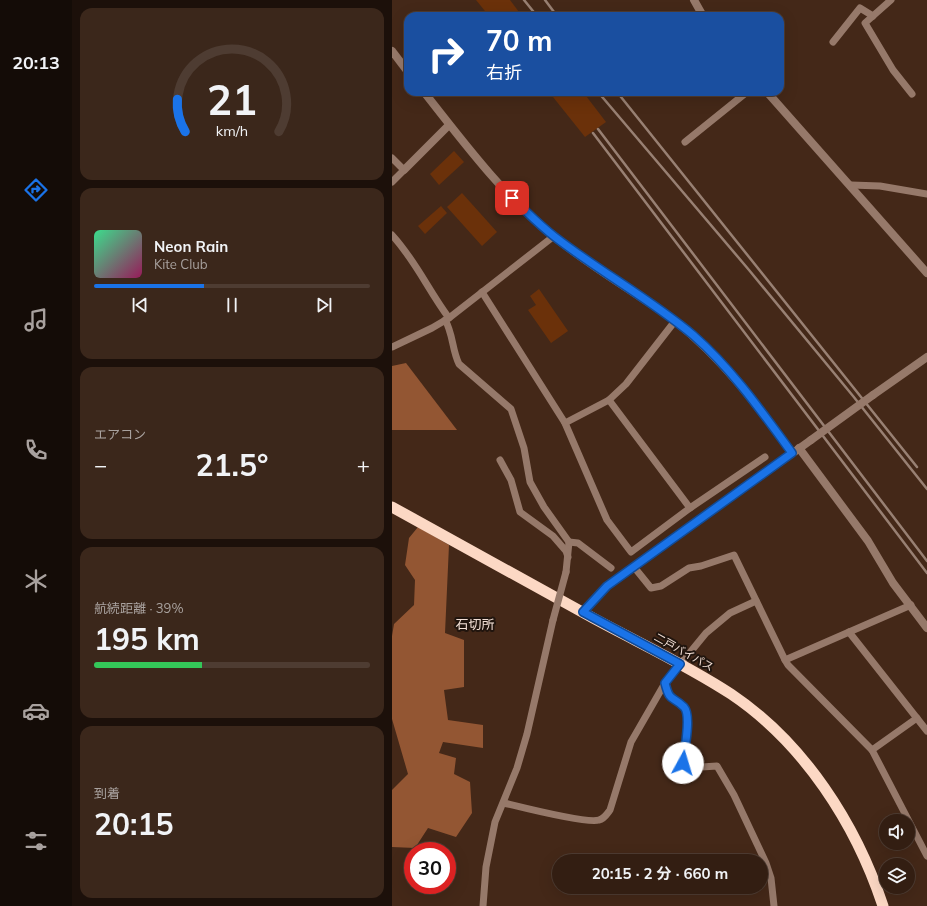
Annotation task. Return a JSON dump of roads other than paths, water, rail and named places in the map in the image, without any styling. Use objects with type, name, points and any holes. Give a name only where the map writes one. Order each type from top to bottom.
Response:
[{"type":"highway","name":"二戸バイパス","points":[[392,507],[680,664],[732,695],[752,710],[799,756],[840,812],[867,864],[883,906]]},
{"type":"street","points":[[694,0],[700,12]]},
{"type":"street","points":[[891,0],[865,23],[893,70],[912,94]]},
{"type":"street","points":[[833,42],[860,8],[873,16]]},
{"type":"street","points":[[392,51],[404,67]]},
{"type":"street","points":[[427,96],[502,189],[554,236],[675,321],[722,364],[796,451],[868,541],[893,583],[927,628]]},
{"type":"street","points":[[685,142],[741,96]]},
{"type":"street","points":[[771,96],[851,185],[927,273]]},
{"type":"street","points":[[392,182],[449,125]]},
{"type":"street","points":[[392,158],[404,170]]},
{"type":"street","points":[[851,185],[880,186],[927,194]]},
{"type":"street","points":[[392,235],[404,248],[421,272],[447,319],[459,364],[511,409],[524,448],[530,482],[544,507],[569,542],[566,572],[553,620],[527,734],[504,803],[495,822],[491,838],[482,906]]},
{"type":"street","points":[[392,347],[447,319],[554,236]]},
{"type":"street","points":[[482,292],[565,423],[607,520],[631,552],[690,508],[765,457]]},
{"type":"street","points":[[565,423],[609,400],[626,384],[675,321]]},
{"type":"street","points":[[583,612],[607,586],[927,357]]},
{"type":"street","points":[[609,400],[690,508]]},
{"type":"street","points":[[500,460],[510,480],[520,512],[554,536],[566,550],[568,557]]},
{"type":"street","points":[[569,542],[578,543],[611,568]]},
{"type":"street","points":[[634,567],[651,588],[661,586],[689,568],[734,556],[788,665],[872,750],[927,856]]},
{"type":"street","points":[[504,803],[582,820],[598,821],[605,817],[610,810],[630,742],[665,683],[706,632],[730,614],[756,601]]},
{"type":"street","points":[[785,660],[911,605]]},
{"type":"street","points":[[849,632],[927,731]]},
{"type":"street","points":[[665,683],[668,696],[684,708],[688,715],[683,763],[686,768],[717,766],[734,795],[766,863],[771,878],[774,906]]},
{"type":"street","points":[[872,750],[917,718]]},
{"type":"railway","points":[[524,0],[534,12]]},
{"type":"railway","points":[[545,0],[554,12]]},
{"type":"railway","points":[[601,96],[749,270],[853,396],[927,489]]},
{"type":"railway","points":[[620,96],[917,467]]},
{"type":"railway","points":[[598,129],[927,561]]},
{"type":"railway","points":[[593,133],[927,573]]},
{"type":"district","name":"石切所","points":[[475,624]]}]
